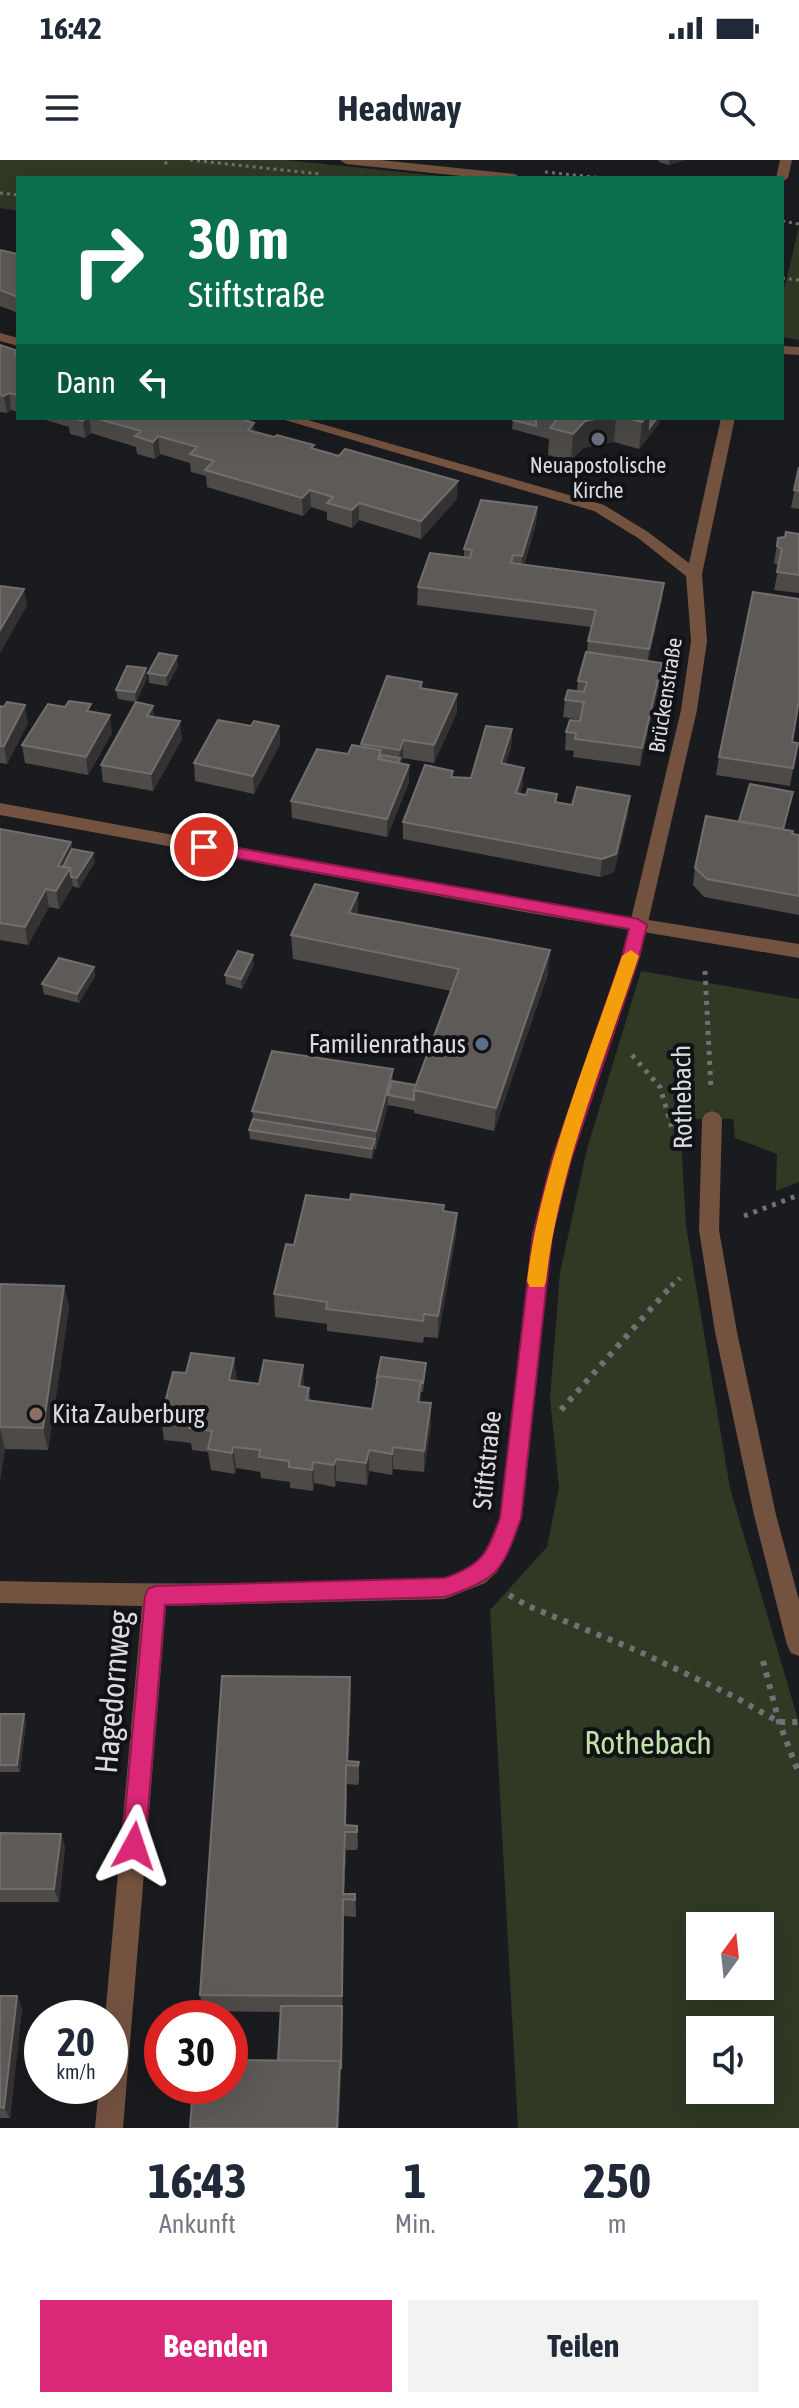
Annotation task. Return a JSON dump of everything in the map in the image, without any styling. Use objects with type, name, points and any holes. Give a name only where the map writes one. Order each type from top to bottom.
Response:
[{"type":"street","points":[[346,160],[496,176]]},
{"type":"street","points":[[292,420],[599,508],[643,535],[694,574]]},
{"type":"street","name":"Brückenstraße","points":[[638,925],[689,710],[699,641],[694,574],[728,420]]},
{"type":"street","points":[[0,809],[638,925],[799,951]]},
{"type":"street","name":"Stiftstraße","points":[[477,1576],[489,1565],[502,1543],[511,1518],[542,1235],[562,1159],[638,925]]},
{"type":"street","name":"Rothebach","points":[[712,1119],[709,1230],[765,1515],[799,1645]]},
{"type":"street","points":[[0,1592],[155,1596],[397,1591],[445,1588],[477,1576]]},
{"type":"street","name":"Hagedornweg","points":[[109,2128],[155,1596]]},
{"type":"path","points":[[190,160],[330,175]]},
{"type":"path","name":"Rothebach","points":[[705,971],[712,1119]]},
{"type":"path","points":[[602,1042],[633,1055],[652,1072],[671,1114],[672,1130]]},
{"type":"path","points":[[519,1430],[548,1425],[654,1303],[688,1270]]},
{"type":"path","points":[[477,1576],[528,1606],[638,1651],[735,1697],[779,1722],[799,1722]]},
{"type":"green space","points":[[0,160],[285,160],[441,176],[16,176],[16,211],[0,208]]},
{"type":"green space","points":[[799,227],[799,340],[784,337],[784,289]]},
{"type":"green space","name":"Rothebach","points":[[641,971],[799,999],[799,1182],[776,1191],[777,1154],[735,1138],[733,1119],[680,1119],[686,1226],[730,1488],[799,1723],[799,2128],[518,2128],[490,1610],[547,1547],[559,1487],[550,1398],[560,1273],[587,1149]]},
{"type":"building","points":[[0,250],[16,254],[16,296],[0,290]]},
{"type":"building","points":[[0,345],[16,350],[16,395],[0,395]]},
{"type":"building","points":[[102,420],[245,420],[254,423],[248,430],[314,445],[311,448],[339,456],[345,449],[458,481],[421,521],[359,503],[352,510],[327,503],[333,497],[310,490],[302,498],[205,470],[214,461],[190,454],[197,447],[158,436],[153,442],[135,436],[141,431]]},
{"type":"building","points":[[513,420],[536,420],[536,426]]},
{"type":"building","points":[[556,420],[590,420],[585,421],[573,434],[550,428]]},
{"type":"building","points":[[799,467],[799,491],[794,490]]},
{"type":"building","points":[[481,500],[537,507],[522,556],[513,555],[511,563],[664,583],[649,649],[588,641],[596,610],[418,587],[430,553],[470,558],[472,550],[464,549]]},
{"type":"building","points":[[786,532],[799,534],[799,575],[777,572],[782,549],[777,546],[778,538],[785,537]]},
{"type":"building","points":[[0,586],[24,589],[0,630]]},
{"type":"building","points":[[753,592],[799,599],[799,700],[792,742],[798,743],[793,768],[719,757]]},
{"type":"building","points":[[586,652],[662,663],[642,748],[575,739],[576,733],[566,732],[570,720],[580,721],[584,702],[565,700],[568,690],[584,692],[587,682],[578,681]]},
{"type":"building","points":[[159,653],[177,656],[166,676],[148,673]]},
{"type":"building","points":[[127,666],[146,668],[135,692],[116,690]]},
{"type":"building","points":[[387,676],[422,682],[420,688],[457,694],[434,745],[403,740],[400,750],[361,744]]},
{"type":"building","points":[[69,701],[91,704],[87,711],[110,715],[86,757],[22,745],[48,704],[65,707]]},
{"type":"building","points":[[7,702],[25,705],[4,746],[0,746],[0,706],[4,707]]},
{"type":"building","points":[[136,702],[153,706],[147,716],[180,721],[151,774],[101,765]]},
{"type":"building","points":[[218,720],[251,726],[254,721],[279,726],[253,776],[194,763]]},
{"type":"building","points":[[486,726],[512,729],[501,763],[524,768],[516,793],[526,795],[528,789],[557,794],[555,802],[572,805],[577,787],[630,796],[616,854],[602,859],[403,822],[425,765],[453,771],[451,777],[471,778]]},
{"type":"building","points":[[352,745],[381,750],[378,759],[409,765],[387,819],[291,801],[317,749],[348,754]]},
{"type":"building","points":[[381,755],[400,758],[398,763],[380,759]]},
{"type":"building","points":[[750,784],[793,792],[783,829],[739,821]]},
{"type":"building","points":[[706,816],[793,831],[792,834],[799,835],[799,896],[707,879],[695,868]]},
{"type":"building","points":[[0,829],[71,842],[58,866],[70,868],[56,891],[46,889],[25,927],[0,923]]},
{"type":"building","points":[[72,849],[93,853],[77,878],[71,877],[70,868],[63,867]]},
{"type":"building","name":"Familienrathaus","points":[[315,884],[358,893],[349,913],[550,950],[496,1108],[414,1090],[459,969],[291,935]]},
{"type":"building","points":[[238,951],[253,955],[241,979],[225,975]]},
{"type":"building","points":[[59,958],[94,967],[77,994],[42,984]]},
{"type":"building","points":[[272,1051],[393,1069],[376,1131],[252,1111]]},
{"type":"building","points":[[392,1081],[416,1085],[414,1100],[388,1095]]},
{"type":"building","points":[[253,1119],[375,1139],[372,1149],[249,1130]]},
{"type":"building","points":[[351,1194],[444,1205],[443,1211],[457,1213],[438,1316],[424,1314],[423,1321],[326,1309],[327,1302],[274,1294],[286,1244],[294,1245],[306,1195],[350,1200]]},
{"type":"building","points":[[0,1284],[64,1286],[43,1428],[0,1427]]},
{"type":"building","points":[[191,1353],[234,1358],[229,1380],[259,1384],[264,1360],[303,1365],[299,1386],[309,1388],[306,1400],[372,1409],[378,1376],[421,1381],[418,1402],[431,1403],[424,1451],[393,1447],[392,1454],[369,1450],[366,1463],[336,1459],[334,1465],[313,1462],[312,1470],[289,1467],[289,1461],[259,1457],[260,1450],[233,1447],[232,1453],[208,1449],[212,1431],[189,1428],[191,1422],[161,1418],[173,1372],[186,1373]]},
{"type":"building","points":[[381,1357],[426,1363],[423,1383],[377,1377]]},
{"type":"building","points":[[222,1676],[350,1677],[347,1761],[359,1762],[358,1766],[346,1765],[345,1825],[357,1826],[357,1832],[345,1832],[343,1894],[355,1894],[355,1900],[343,1899],[342,1996],[200,1995]]},
{"type":"building","points":[[0,1714],[24,1714],[17,1765],[0,1765]]},
{"type":"building","points":[[0,1833],[61,1834],[54,1889],[0,1889]]},
{"type":"building","points":[[0,1996],[17,1996],[4,2108],[0,2107]]},
{"type":"building","points":[[281,2006],[342,2006],[341,2069],[340,2061],[278,2060]]},
{"type":"building","points":[[248,2060],[340,2061],[337,2128],[190,2128],[192,2104],[248,2104]]},
{"type":"slow traffic","points":[[537,1281],[542,1235],[562,1159],[631,956]]},
{"type":"place","name":"Neuapostolische Kirche","points":[[598,439]]},
{"type":"place","name":"Familienrathaus","points":[[482,1044]]},
{"type":"place","name":"Kita Zauberburg","points":[[36,1414]]},
{"type":"route","points":[[134,1846],[155,1596],[445,1588],[477,1576],[489,1565],[502,1543],[511,1518],[542,1235],[562,1159],[631,957],[638,925],[204,847]]}]
